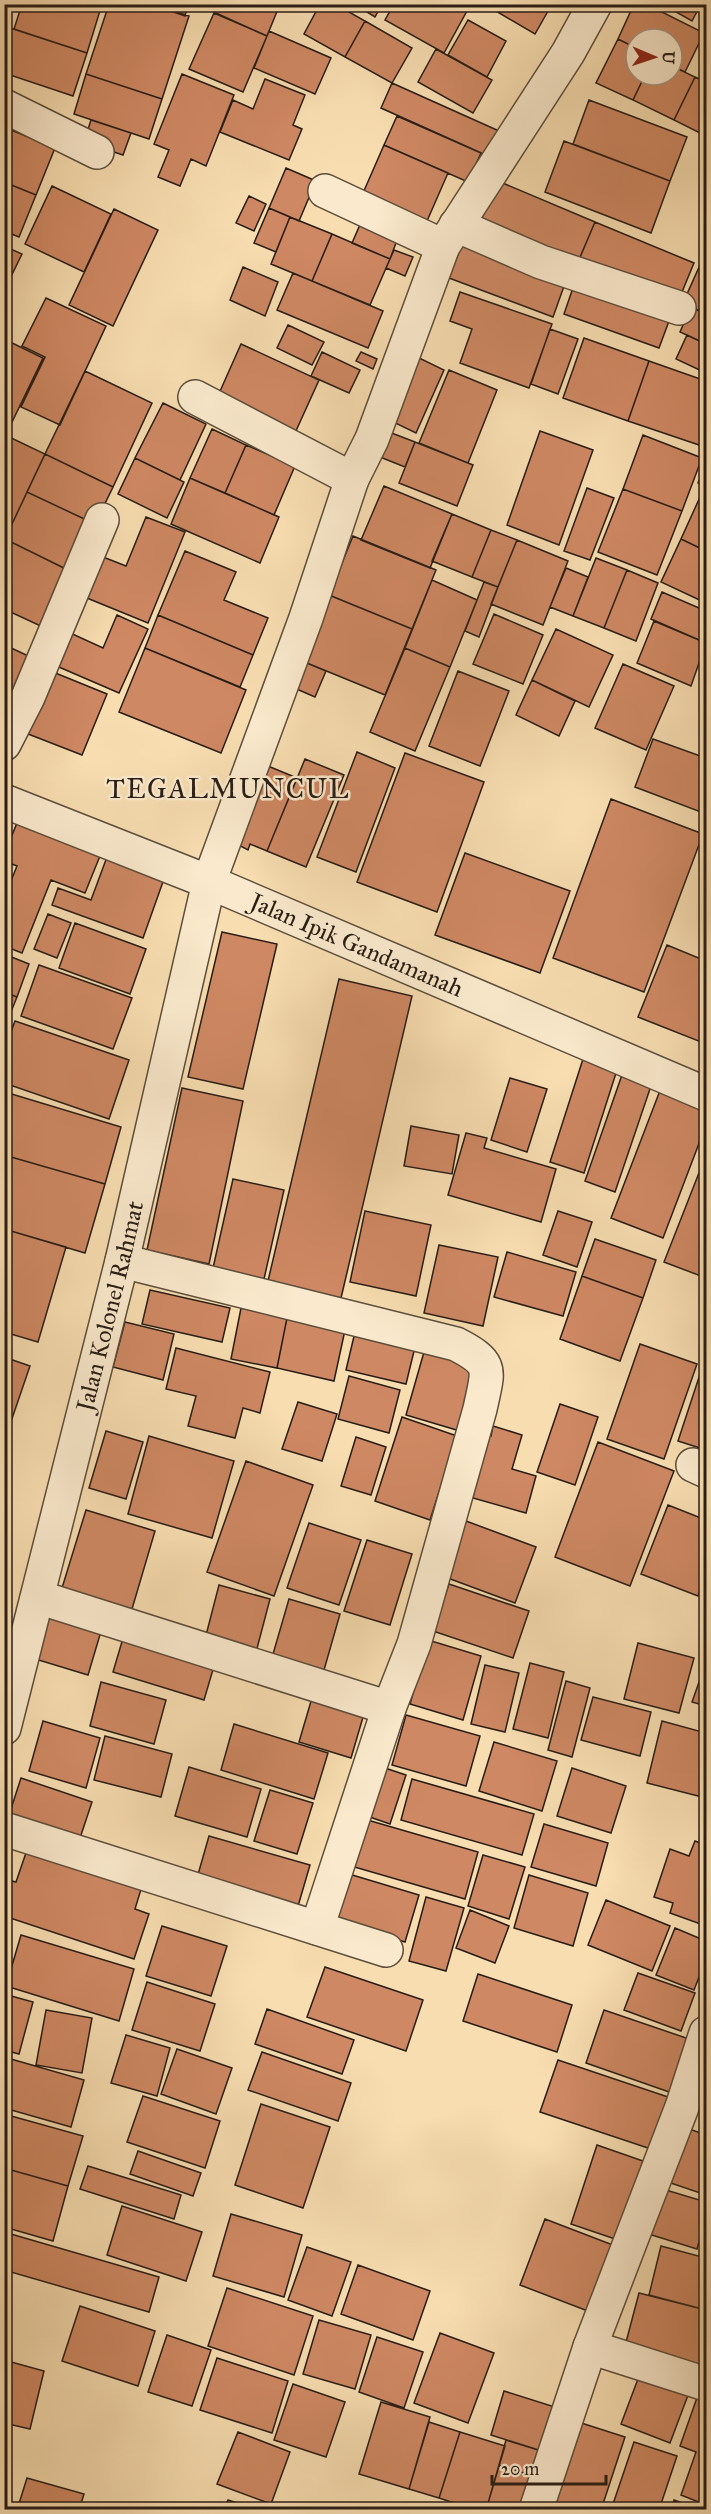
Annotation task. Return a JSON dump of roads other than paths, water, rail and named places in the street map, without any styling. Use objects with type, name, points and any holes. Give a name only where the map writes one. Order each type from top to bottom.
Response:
[{"type":"street","name":"Jalan Kolonel Rahmat","points":[[4,1728],[122,1261],[209,882],[314,597],[352,479],[372,439],[450,236],[568,53],[595,4]]},
{"type":"street","points":[[4,106],[97,152]]},
{"type":"street","points":[[325,191],[450,236],[541,262],[679,308]]},
{"type":"street","points":[[195,397],[352,479]]},
{"type":"street","points":[[4,744],[28,697],[102,520]]},
{"type":"street","name":"Jalan Ipik Gandamanah","points":[[4,801],[209,882],[706,1094]]},
{"type":"street","points":[[122,1261],[456,1344],[478,1355],[487,1371],[480,1409],[414,1644],[389,1707],[317,1928]]},
{"type":"street","points":[[38,1597],[389,1707]]},
{"type":"street","points":[[4,1829],[387,1950]]},
{"type":"street","points":[[536,2510],[590,2347],[682,2107],[706,2033]]},
{"type":"street","points":[[590,2347],[706,2384]]},
{"type":"district","name":"TEGALMUNCUL","points":[[228,788]]}]
